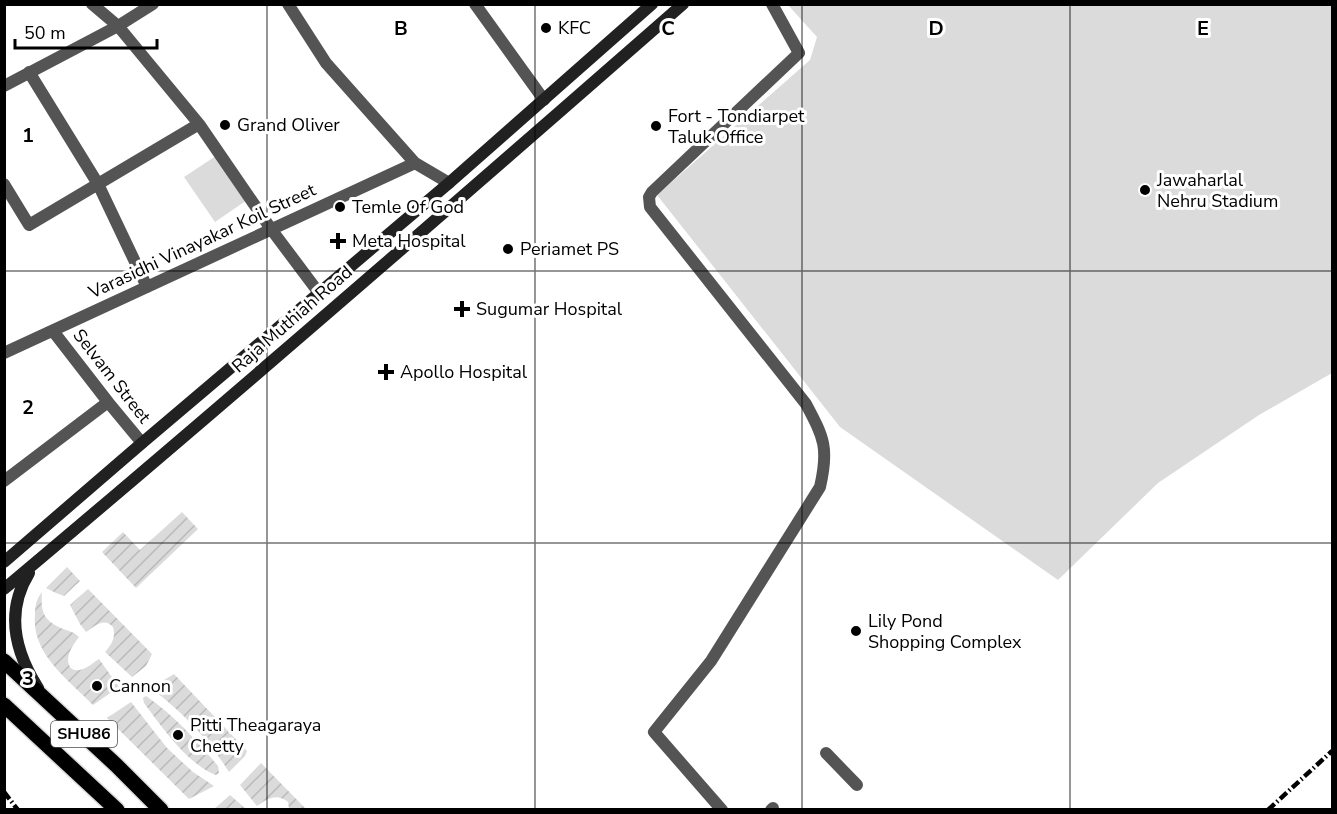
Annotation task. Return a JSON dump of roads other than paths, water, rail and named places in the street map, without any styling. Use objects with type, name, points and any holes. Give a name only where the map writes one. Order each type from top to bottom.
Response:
[{"type":"main road","name":"Raja Muthiah Road","points":[[4,562],[449,183],[652,4]]},
{"type":"main road","name":"Raja Muthiah Road","points":[[4,589],[522,146],[683,4]]},
{"type":"main road","points":[[41,558],[28,574],[18,595],[15,628],[24,662],[46,699]]},
{"type":"main road","name":"SHU86","points":[[4,661],[161,810]]},
{"type":"main road","name":"SHU86","points":[[4,705],[117,810]]},
{"type":"street","points":[[92,4],[118,26],[199,124],[271,229],[319,293]]},
{"type":"street","points":[[4,86],[118,26],[153,4]]},
{"type":"street","points":[[288,4],[326,63],[415,163],[449,183]]},
{"type":"street","points":[[475,4],[544,100]]},
{"type":"street","points":[[722,810],[654,732],[711,661],[820,487],[825,447],[806,404],[650,207],[649,197],[799,53],[772,4]]},
{"type":"street","points":[[29,72],[98,184],[147,287]]},
{"type":"street","points":[[4,183],[28,225],[199,124]]},
{"type":"street","name":"Varasidhi Vinayakar Koil Street","points":[[4,352],[415,163]]},
{"type":"street","name":"Selvam Street","points":[[53,330],[142,443]]},
{"type":"street","points":[[4,481],[108,402]]},
{"type":"street","points":[[826,753],[857,785]]},
{"type":"railway","points":[[1268,810],[1332,751]]},
{"type":"railway","points":[[4,792],[18,810]]},
{"type":"place","name":"KFC","points":[[546,28]]},
{"type":"place","name":"Grand Oliver","points":[[225,125]]},
{"type":"place","name":"Fort - Tondiarpet Taluk Office","points":[[656,126]]},
{"type":"place","name":"Jawaharlal Nehru Stadium","points":[[1145,190]]},
{"type":"place","name":"Temle Of God","points":[[340,207]]},
{"type":"place","name":"Meta Hospital","points":[[338,241]]},
{"type":"place","name":"Periamet PS","points":[[508,249]]},
{"type":"place","name":"Sugumar Hospital","points":[[462,309]]},
{"type":"place","name":"Apollo Hospital","points":[[386,372]]},
{"type":"place","name":"Lily Pond Shopping Complex","points":[[856,631]]},
{"type":"place","name":"Cannon","points":[[97,686]]},
{"type":"place","name":"Pitti Theagaraya Chetty","points":[[178,735]]}]
